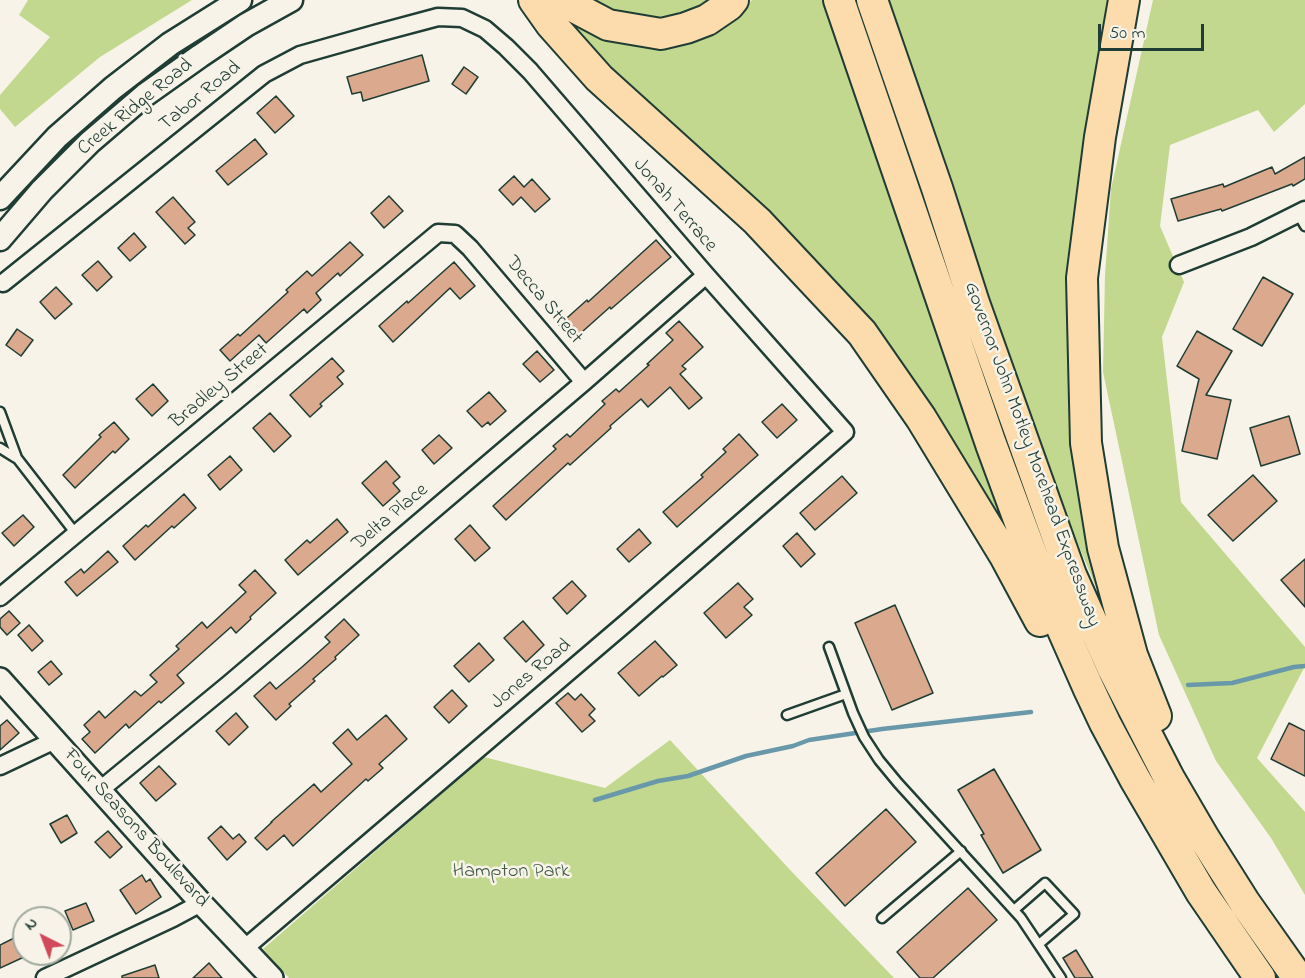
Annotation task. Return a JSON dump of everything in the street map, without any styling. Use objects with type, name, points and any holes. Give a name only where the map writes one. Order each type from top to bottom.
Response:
[{"type":"highway","points":[[534,0],[551,24],[599,78],[757,221],[862,333],[921,418],[1005,556],[1077,692],[1105,723]]},
{"type":"highway","points":[[566,0],[608,25],[661,34],[707,20],[733,0]]},
{"type":"highway","name":"Governor John Motley Morehead Expressway","points":[[839,0],[1021,528],[1043,585],[1105,723],[1135,780],[1189,873],[1260,978]]},
{"type":"highway","name":"Governor John Motley Morehead Expressway","points":[[872,0],[974,303],[1071,575],[1113,669],[1169,778],[1245,903],[1298,978]]},
{"type":"highway","points":[[1124,0],[1100,137],[1082,278],[1086,443],[1103,548],[1132,655],[1161,728],[1192,794],[1219,843],[1245,903]]},
{"type":"main road","name":"Creek Ridge Road","points":[[0,198],[57,137],[113,88],[170,44],[240,0]]},
{"type":"main road","name":"Creek Ridge Road","points":[[0,239],[50,182],[90,142],[146,95],[237,31],[291,0]]},
{"type":"street","name":"Tabor Road","points":[[3,283],[264,74],[300,56],[378,33],[438,17],[462,18]]},
{"type":"street","name":"Jonah Terrace","points":[[462,18],[484,29],[530,71],[845,432]]},
{"type":"street","points":[[1179,265],[1303,217]]},
{"type":"street","name":"Bradley Street","points":[[0,597],[438,233],[455,234],[470,248]]},
{"type":"street","name":"Decca Street","points":[[470,248],[584,382]]},
{"type":"street","name":"Delta Place","points":[[100,790],[229,684],[584,382],[706,275]]},
{"type":"street","name":"Jones Road","points":[[244,948],[627,622],[845,432]]},
{"type":"street","name":"Four Seasons Boulevard","points":[[0,680],[201,903],[272,978]]},
{"type":"street","points":[[0,766],[55,740]]},
{"type":"street","points":[[45,978],[201,903]]},
{"type":"lane","points":[[0,412],[17,458],[76,534]]},
{"type":"lane","points":[[0,448],[17,458]]},
{"type":"lane","points":[[829,647],[864,737],[879,760],[1021,918],[1061,978]]},
{"type":"lane","points":[[787,715],[846,694]]},
{"type":"lane","points":[[882,918],[961,851]]},
{"type":"lane","points":[[1014,910],[1045,883],[1074,914],[1039,944]]},
{"type":"green space","points":[[28,0],[192,0],[100,57],[15,127],[0,109],[0,95],[50,37],[19,15]]},
{"type":"green space","points":[[582,0],[723,0],[695,15],[638,22]]},
{"type":"green space","points":[[752,0],[824,0],[1001,511],[992,514],[955,451],[637,98],[560,17],[594,27],[737,14]]},
{"type":"green space","points":[[888,0],[1115,0],[1081,188],[1105,589],[1098,592],[1057,493]]},
{"type":"green space","points":[[1153,0],[1305,0],[1305,104],[1274,132],[1258,110],[1170,145],[1160,226],[1184,282],[1162,337],[1181,502],[1305,647],[1305,666],[1257,758],[1305,812],[1305,895],[1271,838],[1216,761],[1159,635],[1103,372],[1105,275],[1111,189]]},
{"type":"green space","name":"Hampton Park","points":[[670,740],[894,978],[289,978],[263,949],[484,757],[605,788]]},
{"type":"building","points":[[422,55],[429,81],[363,101],[361,92],[352,94],[347,77]]},
{"type":"building","points":[[464,67],[478,77],[466,94],[452,84]]},
{"type":"building","points":[[276,96],[294,116],[275,133],[257,113]]},
{"type":"building","points":[[255,139],[267,154],[228,185],[216,171]]},
{"type":"building","points":[[1305,157],[1305,179],[1293,186],[1292,184],[1222,211],[1221,209],[1178,221],[1171,199],[1223,184],[1224,187],[1272,167],[1275,174]]},
{"type":"building","points":[[514,176],[524,187],[532,179],[550,199],[535,212],[521,197],[513,205],[499,190]]},
{"type":"building","points":[[389,196],[403,211],[384,228],[371,213]]},
{"type":"building","points":[[173,197],[195,222],[188,228],[195,235],[185,244],[156,212]]},
{"type":"building","points":[[134,233],[146,247],[130,261],[118,248]]},
{"type":"building","points":[[656,240],[671,257],[573,340],[559,325],[587,300],[588,302]]},
{"type":"building","points":[[350,242],[363,255],[340,276],[338,273],[316,293],[321,300],[307,313],[304,309],[266,343],[259,335],[230,361],[220,350],[238,334],[240,336],[288,292],[286,290],[307,271],[312,276]]},
{"type":"building","points":[[98,261],[112,277],[97,291],[82,275]]},
{"type":"building","points":[[454,262],[475,286],[460,299],[450,288],[393,342],[379,326]]},
{"type":"building","points":[[1263,277],[1293,294],[1262,346],[1233,329]]},
{"type":"building","points":[[56,287],[72,304],[55,319],[40,302]]},
{"type":"building","points":[[679,321],[703,347],[682,366],[686,369],[680,374],[702,398],[689,409],[670,387],[648,407],[641,399],[506,520],[493,506],[556,449],[553,446],[567,434],[570,437],[605,404],[602,401],[616,389],[619,392],[649,365],[647,364],[673,340],[666,333]]},
{"type":"building","points":[[17,329],[33,340],[21,356],[6,345]]},
{"type":"building","points":[[1197,331],[1232,351],[1206,395],[1231,400],[1217,459],[1182,451],[1199,379],[1177,366]]},
{"type":"building","points":[[537,351],[554,370],[540,382],[523,364]]},
{"type":"building","points":[[332,358],[344,371],[337,377],[343,384],[320,404],[322,406],[310,417],[290,395]]},
{"type":"building","points":[[153,384],[168,401],[152,416],[136,399]]},
{"type":"building","points":[[489,392],[506,411],[490,425],[488,422],[482,427],[467,411]]},
{"type":"building","points":[[782,404],[797,420],[777,438],[762,422]]},
{"type":"building","points":[[270,413],[291,436],[274,452],[253,428]]},
{"type":"building","points":[[1289,416],[1300,454],[1261,466],[1250,428]]},
{"type":"building","points":[[114,422],[129,439],[115,453],[113,451],[75,488],[63,475]]},
{"type":"building","points":[[739,434],[758,455],[677,527],[663,512],[703,477],[701,475],[726,452],[723,449]]},
{"type":"building","points":[[439,435],[452,448],[434,464],[422,450]]},
{"type":"building","points":[[230,456],[242,470],[220,490],[208,475]]},
{"type":"building","points":[[386,461],[400,477],[393,483],[400,491],[383,506],[362,483]]},
{"type":"building","points":[[1253,475],[1277,501],[1233,541],[1208,515]]},
{"type":"building","points":[[842,476],[857,493],[815,530],[800,513]]},
{"type":"building","points":[[184,494],[196,508],[174,528],[172,526],[135,560],[123,546]]},
{"type":"building","points":[[23,515],[34,527],[14,546],[2,533]]},
{"type":"building","points":[[337,519],[348,532],[298,575],[285,560],[307,540],[310,543]]},
{"type":"building","points":[[470,525],[490,548],[475,561],[455,539]]},
{"type":"building","points":[[639,529],[651,543],[629,562],[617,549]]},
{"type":"building","points":[[797,533],[815,554],[801,567],[783,546]]},
{"type":"building","points":[[108,551],[118,562],[77,596],[65,582],[81,569],[84,573]]},
{"type":"building","points":[[1305,559],[1305,607],[1281,580]]},
{"type":"building","points":[[255,570],[276,593],[236,633],[231,627],[177,675],[184,683],[161,703],[159,701],[129,728],[126,724],[95,753],[82,739],[90,732],[84,725],[99,711],[105,718],[135,691],[141,696],[157,682],[150,675],[179,649],[176,646],[202,622],[207,628],[246,592],[239,585]]},
{"type":"building","points":[[572,581],[586,596],[567,614],[553,598]]},
{"type":"building","points":[[738,583],[753,599],[744,607],[752,615],[726,638],[704,613]]},
{"type":"building","points":[[895,605],[933,693],[892,710],[855,623]]},
{"type":"building","points":[[9,611],[20,623],[7,635],[0,627],[0,619]]},
{"type":"building","points":[[344,619],[359,635],[313,679],[315,681],[289,704],[291,706],[276,720],[254,696],[270,682],[276,689],[302,667],[330,642],[325,637]]},
{"type":"building","points":[[523,621],[544,645],[526,662],[504,638]]},
{"type":"building","points":[[29,625],[43,641],[32,651],[18,635]]},
{"type":"building","points":[[655,641],[677,665],[639,696],[618,673]]},
{"type":"building","points":[[479,643],[494,660],[469,682],[454,666]]},
{"type":"building","points":[[51,661],[62,674],[49,685],[38,672]]},
{"type":"building","points":[[452,690],[467,706],[449,723],[434,707]]},
{"type":"building","points":[[568,693],[575,700],[581,694],[595,709],[589,715],[595,721],[582,732],[556,703]]},
{"type":"building","points":[[236,713],[248,727],[229,745],[216,731]]},
{"type":"building","points":[[386,715],[407,739],[379,764],[383,768],[368,781],[366,779],[293,846],[284,835],[267,850],[255,838],[314,784],[321,792],[352,764],[333,743],[348,729],[357,740]]},
{"type":"building","points":[[7,720],[19,733],[0,750],[0,726]]},
{"type":"building","points":[[1289,723],[1305,731],[1305,776],[1271,759]]},
{"type":"building","points":[[159,766],[176,784],[156,801],[140,783]]},
{"type":"building","points":[[994,769],[1041,850],[1003,873],[981,835],[984,834],[958,790]]},
{"type":"building","points":[[886,809],[916,842],[845,906],[816,873]]},
{"type":"building","points":[[67,815],[77,833],[61,843],[50,824]]},
{"type":"building","points":[[221,826],[233,839],[239,834],[246,842],[227,860],[208,838]]},
{"type":"building","points":[[108,831],[122,847],[110,858],[95,842]]},
{"type":"building","points":[[142,875],[146,882],[150,879],[161,897],[136,914],[120,890]]},
{"type":"building","points":[[968,888],[997,920],[933,978],[920,978],[897,952]]},
{"type":"building","points":[[86,903],[94,921],[73,930],[72,908]]},
{"type":"building","points":[[12,939],[12,962],[0,968],[0,945]]},
{"type":"building","points":[[1076,950],[1093,978],[1075,978],[1063,958]]},
{"type":"building","points":[[209,963],[222,978],[193,978]]},
{"type":"building","points":[[155,965],[159,978],[122,978],[122,976]]},
{"type":"waterway","points":[[1188,685],[1232,683],[1305,666]]},
{"type":"waterway","points":[[595,800],[658,781],[688,776],[746,756],[793,746],[809,740],[1031,712]]}]
